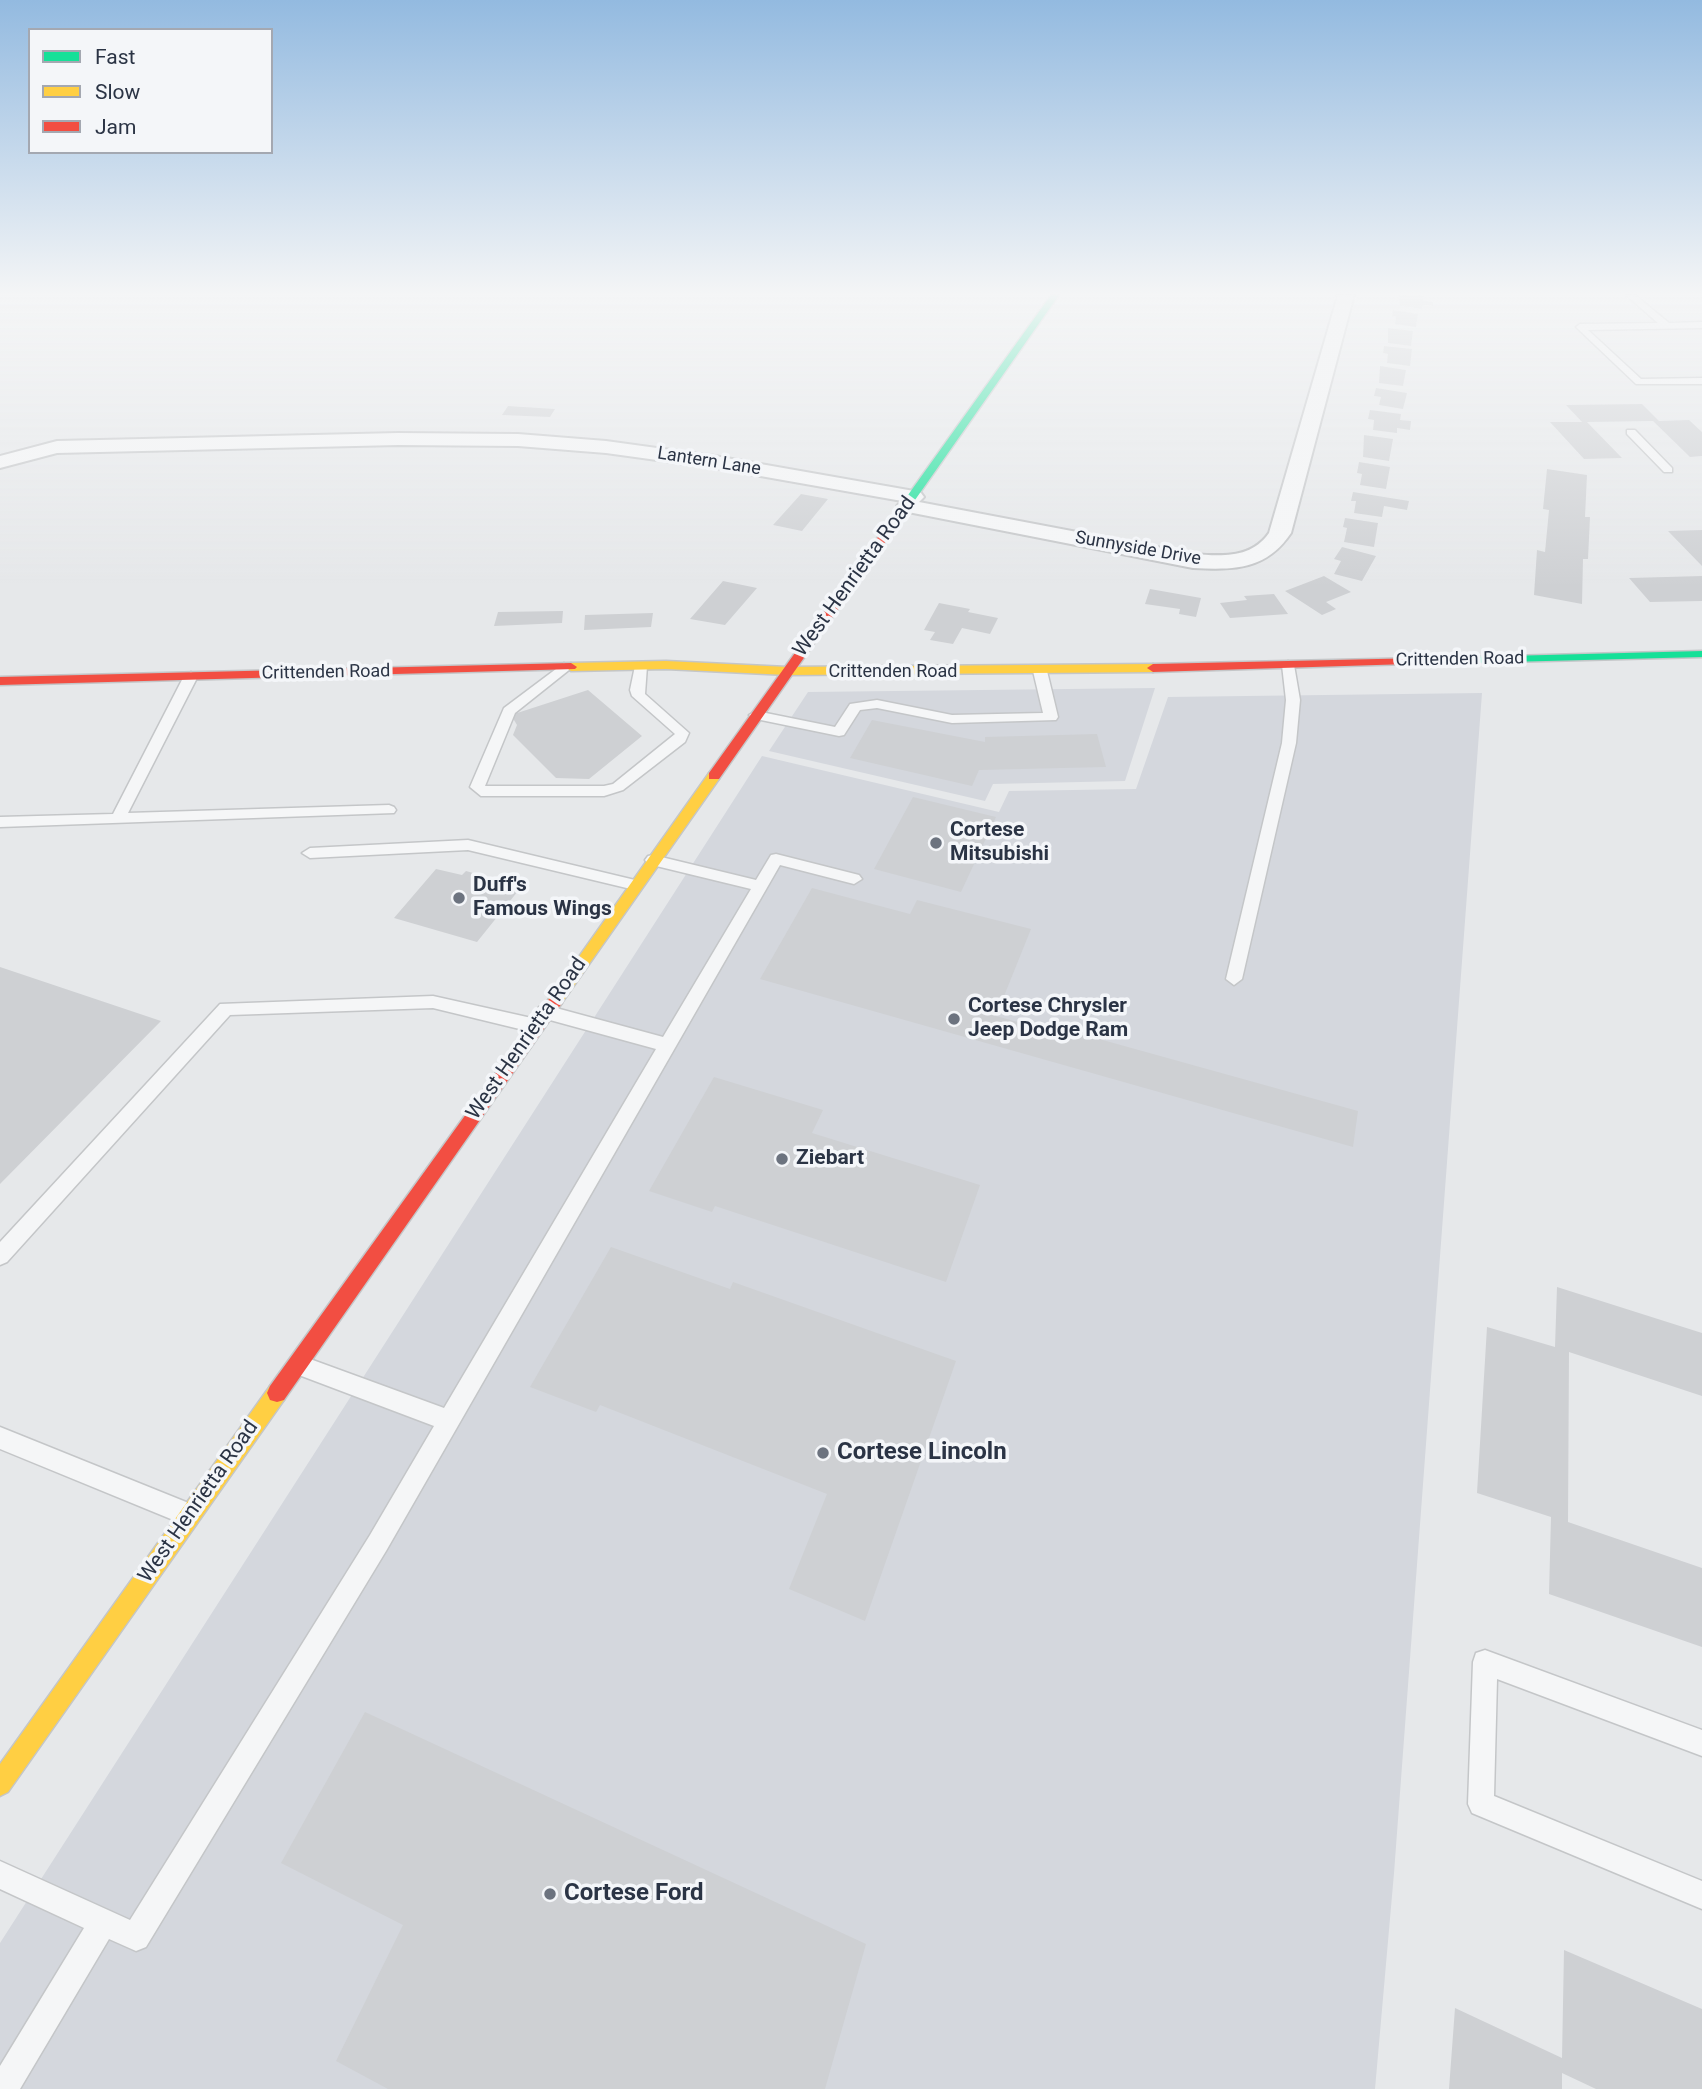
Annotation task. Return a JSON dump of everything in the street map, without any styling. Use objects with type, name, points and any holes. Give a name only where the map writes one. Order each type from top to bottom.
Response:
[{"type":"main road","name":"West Henrietta Road","points":[[0,1784],[987,392]]},
{"type":"main road","name":"Crittenden Road","points":[[0,681],[641,666],[787,671],[1040,671],[1702,654]]},
{"type":"street","name":"Sunnyside Drive","points":[[911,501],[1193,561],[1223,562],[1259,555],[1268,551],[1280,533],[1319,392]]},
{"type":"street","name":"Lantern Lane","points":[[0,462],[57,447],[398,439],[518,440],[606,447],[715,462],[911,501]]},
{"type":"lane","points":[[1631,432],[1668,470]]},
{"type":"lane","points":[[1234,979],[1289,743],[1293,701],[1288,665]]},
{"type":"lane","points":[[564,667],[509,711],[477,786],[481,790],[604,791],[618,786],[680,739],[682,733],[639,696],[637,690],[641,666]]},
{"type":"lane","points":[[756,715],[839,732],[855,707],[877,704],[952,719],[1051,717],[1040,671]]},
{"type":"lane","points":[[118,818],[191,676]]},
{"type":"lane","points":[[0,822],[389,810]]},
{"type":"lane","points":[[310,853],[468,845],[635,885]]},
{"type":"lane","points":[[0,1875],[136,1937],[378,1543],[776,859],[854,879]]},
{"type":"lane","points":[[653,860],[760,886]]},
{"type":"lane","points":[[0,1256],[226,1009],[433,1002],[540,1019],[668,1045]]},
{"type":"lane","points":[[297,1364],[449,1421]]},
{"type":"lane","points":[[0,1438],[190,1515]]},
{"type":"lane","points":[[1702,1743],[1485,1662],[1481,1804],[1702,1895]]},
{"type":"lane","points":[[3,2089],[103,1922]]},
{"type":"shaded area","points":[[1155,688],[1125,781],[993,784],[985,801],[769,751],[808,692]]},
{"type":"shaded area","points":[[1482,693],[1394,1873],[1375,2089],[0,2089],[0,1943],[762,756],[999,812],[1009,791],[1136,789],[1168,697]]},
{"type":"building","points":[[1375,392],[1407,393],[1403,409],[1379,405],[1381,397],[1374,396]]},
{"type":"building","points":[[1642,404],[1659,421],[1689,420],[1702,432],[1702,456],[1690,457],[1653,421],[1587,422],[1622,458],[1584,459],[1550,422],[1582,422],[1566,405]]},
{"type":"building","points":[[508,406],[555,409],[550,417],[502,415]]},
{"type":"building","points":[[1370,410],[1401,414],[1400,420],[1411,421],[1410,430],[1397,428],[1397,433],[1373,430],[1374,420],[1368,419]]},
{"type":"building","points":[[1364,435],[1393,439],[1389,461],[1363,457]]},
{"type":"building","points":[[1359,462],[1390,467],[1386,489],[1360,485],[1362,474],[1357,473]]},
{"type":"building","points":[[1547,469],[1587,475],[1585,517],[1590,517],[1588,559],[1583,559],[1582,604],[1534,595],[1537,550],[1545,552],[1549,510],[1543,509]]},
{"type":"building","points":[[1353,492],[1409,501],[1407,510],[1384,506],[1382,517],[1354,513],[1356,501],[1351,501]]},
{"type":"building","points":[[801,494],[828,499],[802,531],[773,525]]},
{"type":"building","points":[[1345,518],[1378,523],[1374,547],[1344,542],[1347,528],[1343,527]]},
{"type":"building","points":[[1702,530],[1702,566],[1668,531]]},
{"type":"building","points":[[1342,547],[1376,556],[1362,581],[1334,574],[1341,561],[1334,559]]},
{"type":"building","points":[[1324,576],[1351,592],[1326,602],[1336,609],[1322,615],[1285,591]]},
{"type":"building","points":[[1702,576],[1702,601],[1650,602],[1629,578]]},
{"type":"building","points":[[723,581],[757,588],[725,625],[690,619]]},
{"type":"building","points":[[1150,589],[1201,598],[1196,617],[1179,614],[1180,609],[1145,604]]},
{"type":"building","points":[[1274,594],[1288,614],[1230,618],[1220,603],[1247,600],[1244,596]]},
{"type":"building","points":[[939,603],[998,618],[990,634],[962,628],[953,644],[930,640],[935,632],[924,630]]},
{"type":"building","points":[[563,611],[562,623],[494,626],[498,612]]},
{"type":"building","points":[[653,613],[651,627],[584,630],[585,615]]},
{"type":"building","points":[[588,690],[642,736],[589,779],[556,778],[513,735],[517,725],[511,715]]},
{"type":"building","points":[[872,720],[985,742],[985,737],[1097,734],[1106,767],[979,770],[972,786],[850,758]]},
{"type":"building","name":"Cortese Mitsubishi","points":[[913,797],[996,817],[961,892],[874,869]]},
{"type":"building","points":[[436,869],[462,875],[466,871],[487,877],[482,881],[518,891],[477,942],[394,918]]},
{"type":"building","name":"Cortese Chrysler Jeep Dodge Ram","points":[[812,888],[910,914],[917,900],[1031,929],[996,1016],[1036,1027],[1038,1022],[1358,1111],[1353,1147],[760,979]]},
{"type":"building","points":[[0,967],[161,1021],[0,1184]]},
{"type":"building","name":"Ziebart","points":[[714,1077],[823,1110],[812,1133],[980,1185],[946,1282],[715,1206],[712,1212],[649,1191]]},
{"type":"building","name":"Cortese Lincoln","points":[[611,1247],[730,1289],[733,1282],[956,1361],[865,1621],[789,1589],[827,1494],[600,1405],[596,1412],[530,1387]]},
{"type":"building","points":[[1557,1287],[1702,1333],[1702,1396],[1569,1352],[1568,1522],[1702,1568],[1702,1647],[1549,1594],[1551,1517],[1477,1493],[1487,1327],[1555,1347]]},
{"type":"building","name":"Cortese Ford","points":[[365,1712],[866,1944],[825,2089],[388,2089],[336,2061],[403,1925],[281,1863]]},
{"type":"building","points":[[1564,1950],[1702,2009],[1702,2089],[1596,2089],[1562,2073],[1562,2089],[1449,2089],[1455,2008],[1562,2058]]},
{"type":"traffic: fast","points":[[892,525],[986,392]]},
{"type":"traffic: fast","points":[[1468,660],[1702,654]]},
{"type":"traffic: slow","points":[[571,667],[666,665],[787,671],[1153,668]]},
{"type":"traffic: slow","points":[[554,1003],[714,776]]},
{"type":"traffic: slow","points":[[0,1784],[277,1393]]},
{"type":"traffic: jam","points":[[714,776],[892,525]]},
{"type":"traffic: jam","points":[[1153,668],[1468,660]]},
{"type":"traffic: jam","points":[[0,681],[571,667]]},
{"type":"traffic: jam","points":[[277,1393],[554,1003]]},
{"type":"place","name":"Cortese Mitsubishi","points":[[936,843]]},
{"type":"place","name":"Duff's Famous Wings","points":[[459,898]]},
{"type":"place","name":"Cortese Chrysler Jeep Dodge Ram","points":[[954,1019]]},
{"type":"place","name":"Ziebart","points":[[782,1159]]},
{"type":"place","name":"Cortese Lincoln","points":[[823,1453]]},
{"type":"place","name":"Cortese Ford","points":[[550,1894]]}]
